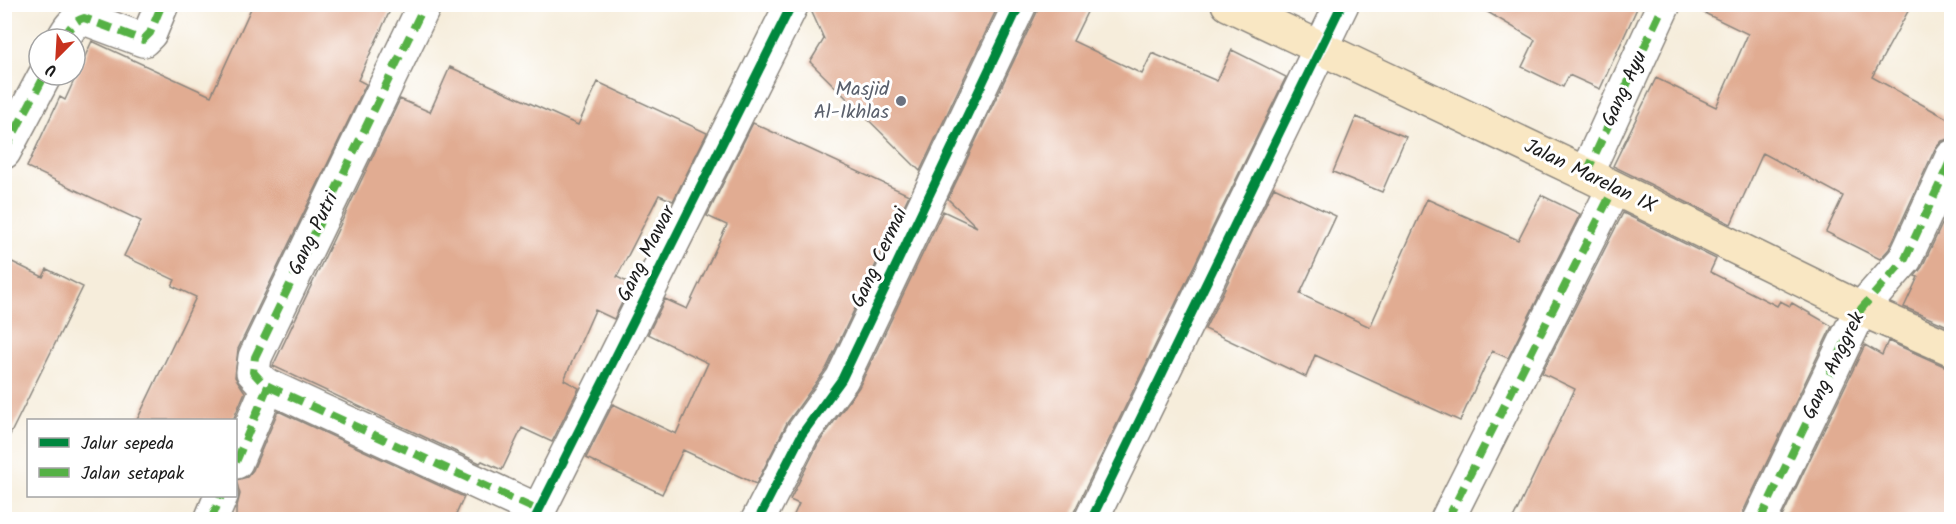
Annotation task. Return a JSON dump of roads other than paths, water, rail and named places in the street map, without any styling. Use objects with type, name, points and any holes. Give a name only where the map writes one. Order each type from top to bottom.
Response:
[{"type":"main road","name":"Jalan Marelan IX","points":[[1228,4],[1600,181],[1861,309],[1952,350]]},
{"type":"street","points":[[71,27],[84,18],[143,40],[150,33],[162,4]]},
{"type":"street","name":"Gang Putri","points":[[268,386],[253,372],[255,357],[425,4]]},
{"type":"street","name":"Gang Mawar","points":[[537,515],[792,4]]},
{"type":"street","name":"Gang Cermai","points":[[758,519],[802,434],[842,379],[1020,4]]},
{"type":"street","points":[[1091,519],[1322,50],[1342,4]]},
{"type":"street","name":"Gang Ayu","points":[[1447,519],[1600,181],[1664,4]]},
{"type":"street","points":[[4,152],[39,87]]},
{"type":"street","name":"Gang Anggrek","points":[[1761,519],[1861,309],[1905,259],[1952,157]]},
{"type":"street","points":[[237,460],[268,386],[537,515]]},
{"type":"street","points":[[211,519],[220,497]]},
{"type":"place","name":"Masjid Al-Ikhlas","points":[[901,101]]}]
